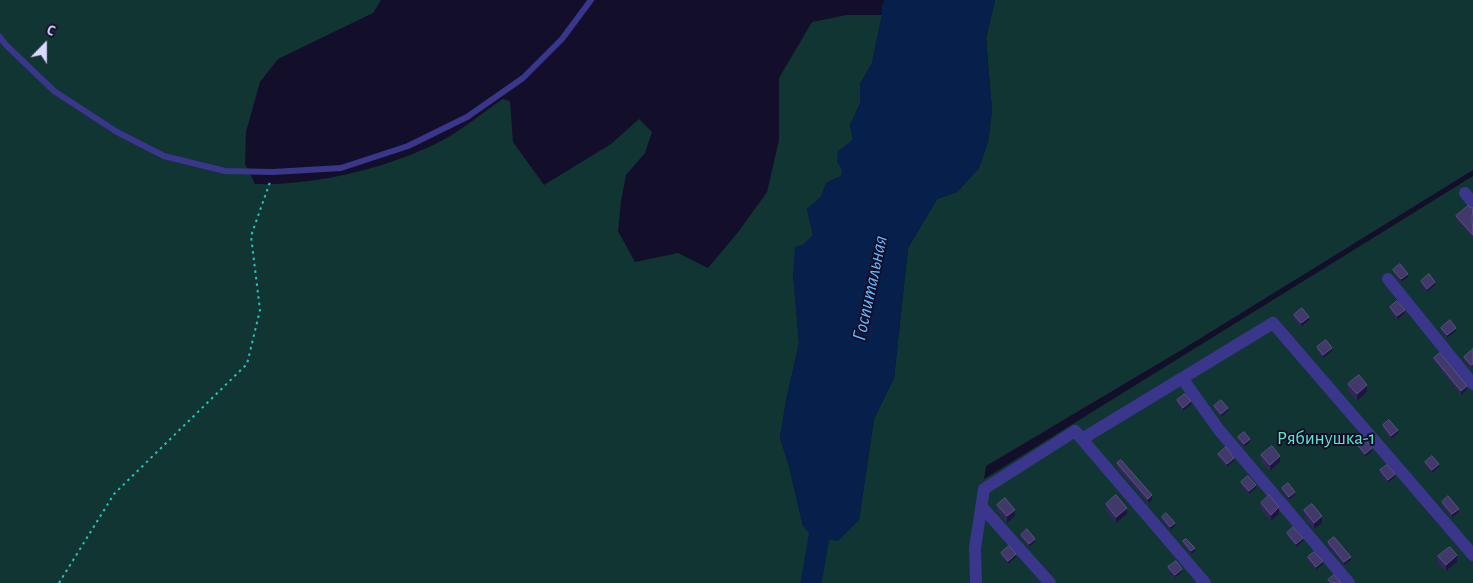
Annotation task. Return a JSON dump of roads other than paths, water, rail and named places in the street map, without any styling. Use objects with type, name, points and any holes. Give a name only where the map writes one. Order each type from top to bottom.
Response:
[{"type":"street","points":[[1388,280],[1473,384]]},
{"type":"street","points":[[1082,439],[1273,322],[1473,555]]},
{"type":"street","points":[[1182,378],[1219,430],[1349,583]]},
{"type":"street","points":[[976,583],[975,548],[984,489],[1075,431],[1205,583]]},
{"type":"street","points":[[982,507],[1050,583]]},
{"type":"lane","points":[[0,37],[54,91],[117,132],[164,156],[225,171],[273,172],[341,168],[408,146],[467,117],[523,78],[562,39],[591,0]]},
{"type":"water","points":[[885,0],[995,0],[986,39],[992,111],[988,142],[979,168],[957,192],[937,199],[908,248],[894,378],[874,419],[859,520],[838,541],[812,537],[803,526],[789,466],[780,438],[799,343],[793,273],[795,247],[804,244],[813,235],[807,209],[821,197],[826,183],[841,176],[842,170],[837,162],[838,151],[853,139],[850,125],[860,104],[860,84],[872,63],[882,15],[882,5]]},
{"type":"waterway","name":"Госпитальная","points":[[811,583],[824,509]]},
{"type":"park label","name":"Рябинушка-1","points":[[1326,438]]}]
